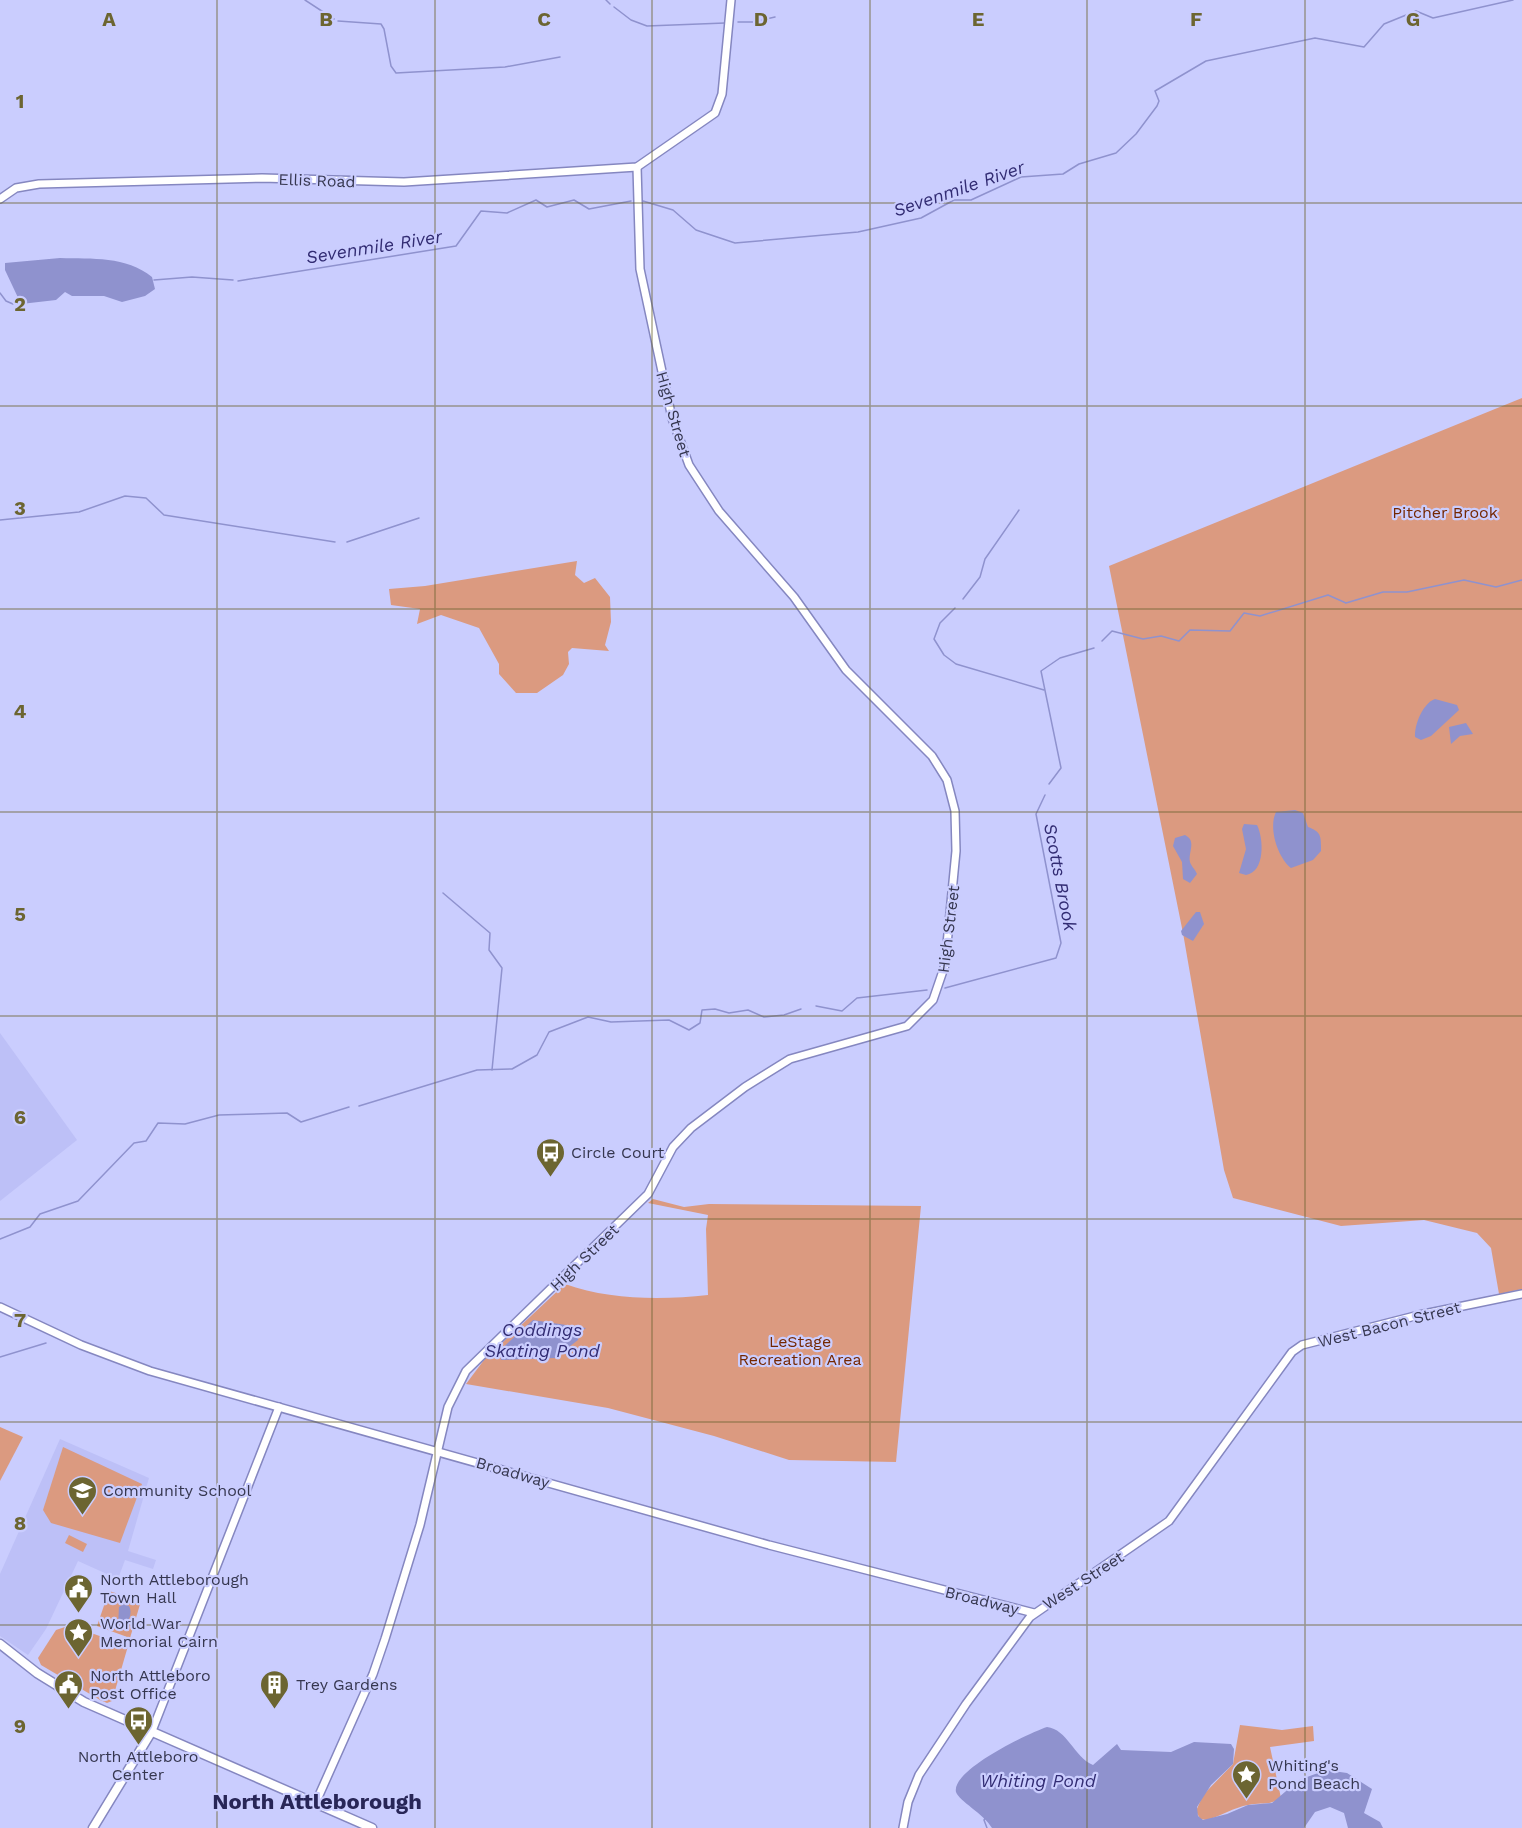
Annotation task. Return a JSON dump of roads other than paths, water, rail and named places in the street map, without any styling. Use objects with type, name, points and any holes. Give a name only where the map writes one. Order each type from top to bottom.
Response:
[{"type":"main road","points":[[0,1644],[37,1673],[84,1702],[372,1828]]},
{"type":"main road","points":[[93,1828],[152,1731]]},
{"type":"street","points":[[637,167],[715,113],[722,94],[731,0]]},
{"type":"street","name":"Ellis Road","points":[[0,199],[16,188],[39,184],[262,178],[395,182],[637,167]]},
{"type":"street","name":"High Street","points":[[316,1802],[373,1674],[391,1623],[448,1407],[466,1371],[648,1194],[673,1147],[684,1134],[745,1087],[790,1059],[907,1026],[933,999],[945,965],[956,851],[955,811],[947,780],[932,756],[846,670],[794,597],[715,506],[689,465],[669,408],[640,269],[637,167]]},
{"type":"street","name":"West Bacon Street","points":[[1272,1380],[1292,1352],[1302,1346],[1419,1315],[1522,1294]]},
{"type":"street","name":"Broadway","points":[[0,1307],[72,1341],[124,1362],[768,1545],[1034,1613]]},
{"type":"street","name":"West Street","points":[[903,1828],[908,1802],[919,1775],[966,1704],[1034,1613],[1169,1521],[1272,1380]]},
{"type":"street","points":[[152,1731],[279,1407]]},
{"type":"water","points":[[60,258],[108,260],[131,265],[152,277],[155,289],[145,296],[122,302],[104,296],[72,296],[65,292],[56,300],[21,304],[5,270],[5,263]]},
{"type":"water","points":[[1435,699],[1457,705],[1459,710],[1431,736],[1421,740],[1415,737],[1418,721],[1423,710]]},
{"type":"water","points":[[1466,723],[1473,734],[1460,736],[1451,744],[1449,727]]},
{"type":"water","points":[[1295,810],[1303,813],[1308,827],[1318,833],[1321,839],[1321,851],[1313,860],[1291,868],[1278,850],[1273,826],[1276,812]]},
{"type":"water","points":[[1244,824],[1257,825],[1262,846],[1257,868],[1246,875],[1239,873],[1246,849],[1242,829]]},
{"type":"water","points":[[1185,835],[1191,840],[1190,862],[1197,874],[1190,883],[1183,879],[1182,862],[1173,846],[1175,838]]},
{"type":"water","points":[[1196,912],[1200,912],[1204,924],[1193,941],[1182,935],[1181,931]]},
{"type":"water","name":"Coddings Skating Pond","points":[[533,1320],[586,1328],[579,1333],[578,1340],[555,1358],[501,1360],[499,1351]]},
{"type":"water","points":[[123,1604],[129,1606],[131,1612],[128,1620],[122,1626],[118,1625],[119,1607]]},
{"type":"water","name":"Whiting Pond","points":[[1047,1727],[1060,1733],[1086,1761],[1093,1765],[1117,1744],[1121,1750],[1171,1752],[1194,1742],[1231,1744],[1234,1749],[1233,1764],[1211,1785],[1197,1807],[1198,1816],[1203,1820],[1227,1814],[1248,1805],[1272,1803],[1299,1780],[1326,1770],[1347,1773],[1372,1789],[1364,1813],[1380,1822],[1383,1828],[1348,1828],[1344,1813],[1330,1807],[1315,1812],[1304,1828],[992,1828],[958,1796],[956,1792],[958,1783],[978,1763]]},
{"type":"waterway","points":[[305,0],[334,19]]},
{"type":"waterway","points":[[606,0],[610,4]]},
{"type":"waterway","name":"Sevenmile River","points":[[643,201],[673,210],[696,230],[735,243],[858,232],[921,218],[954,200],[971,200],[1021,177],[1063,174],[1079,164],[1116,153],[1136,134],[1157,106],[1159,101],[1155,91],[1206,61],[1315,38],[1364,47],[1384,24],[1416,11],[1433,18],[1513,0]]},
{"type":"waterway","points":[[614,7],[631,20],[647,26],[725,23]]},
{"type":"waterway","points":[[738,22],[754,22],[775,17]]},
{"type":"waterway","points":[[338,21],[381,24],[391,66],[396,73],[505,67],[560,57]]},
{"type":"waterway","name":"Sevenmile River","points":[[238,281],[456,246],[481,211],[507,213],[536,200],[547,207],[574,200],[589,209],[631,201]]},
{"type":"waterway","name":"Sevenmile River","points":[[154,280],[192,277],[233,280]]},
{"type":"waterway","name":"Sevenmile River","points":[[0,293],[6,301],[13,304]]},
{"type":"waterway","points":[[0,520],[79,512],[125,496],[146,498],[164,515],[335,542]]},
{"type":"waterway","points":[[963,599],[980,577],[985,559],[1019,510]]},
{"type":"waterway","points":[[347,542],[419,518]]},
{"type":"waterway","name":"Scotts Brook","points":[[1102,641],[1112,631],[1143,639],[1161,636],[1179,641],[1190,630],[1230,631],[1244,613],[1260,616],[1328,595],[1346,603],[1383,592],[1407,592],[1464,580],[1496,587],[1522,580]]},
{"type":"waterway","points":[[955,608],[940,623],[934,639],[944,655],[956,664],[1044,690]]},
{"type":"waterway","name":"Scotts Brook","points":[[1049,784],[1061,768],[1041,671],[1060,658],[1094,648]]},
{"type":"waterway","name":"Scotts Brook","points":[[945,988],[1056,958],[1061,943],[1036,814],[1045,795]]},
{"type":"waterway","points":[[443,893],[490,933],[489,950],[502,968],[492,1070]]},
{"type":"waterway","name":"Scotts Brook","points":[[816,1006],[842,1011],[857,998],[927,990]]},
{"type":"waterway","name":"Scotts Brook","points":[[359,1106],[477,1070],[512,1069],[537,1055],[549,1032],[588,1017],[611,1022],[669,1020],[689,1030],[700,1023],[702,1010],[715,1009],[729,1013],[748,1010],[764,1017],[784,1015],[801,1009]]},
{"type":"waterway","name":"Scotts Brook","points":[[0,1239],[30,1227],[40,1214],[78,1201],[134,1143],[146,1141],[158,1123],[185,1124],[219,1115],[287,1113],[301,1122],[349,1107]]},
{"type":"waterway","points":[[0,1357],[46,1343]]},
{"type":"waterway","points":[[986,1817],[984,1820],[987,1828]]},
{"type":"place","name":"Circle Court","points":[[550,1178]]},
{"type":"place","name":"Community School","points":[[82,1516]]},
{"type":"place","name":"North Attleborough Town Hall","points":[[79,1614]]},
{"type":"place","name":"World War Memorial Cairn","points":[[79,1658]]},
{"type":"place","name":"North Attleboro Post Office","points":[[69,1710]]},
{"type":"place","name":"Trey Gardens","points":[[275,1710]]},
{"type":"place","name":"North Attleboro Center","points":[[138,1746]]},
{"type":"place","name":"Whiting's Pond Beach","points":[[1247,1800]]},
{"type":"district","name":"North Attleborough","points":[[317,1801]]},
{"type":"park label","name":"Pitcher Brook","points":[[1445,512]]},
{"type":"park label","name":"LeStage Recreation Area","points":[[800,1350]]}]
